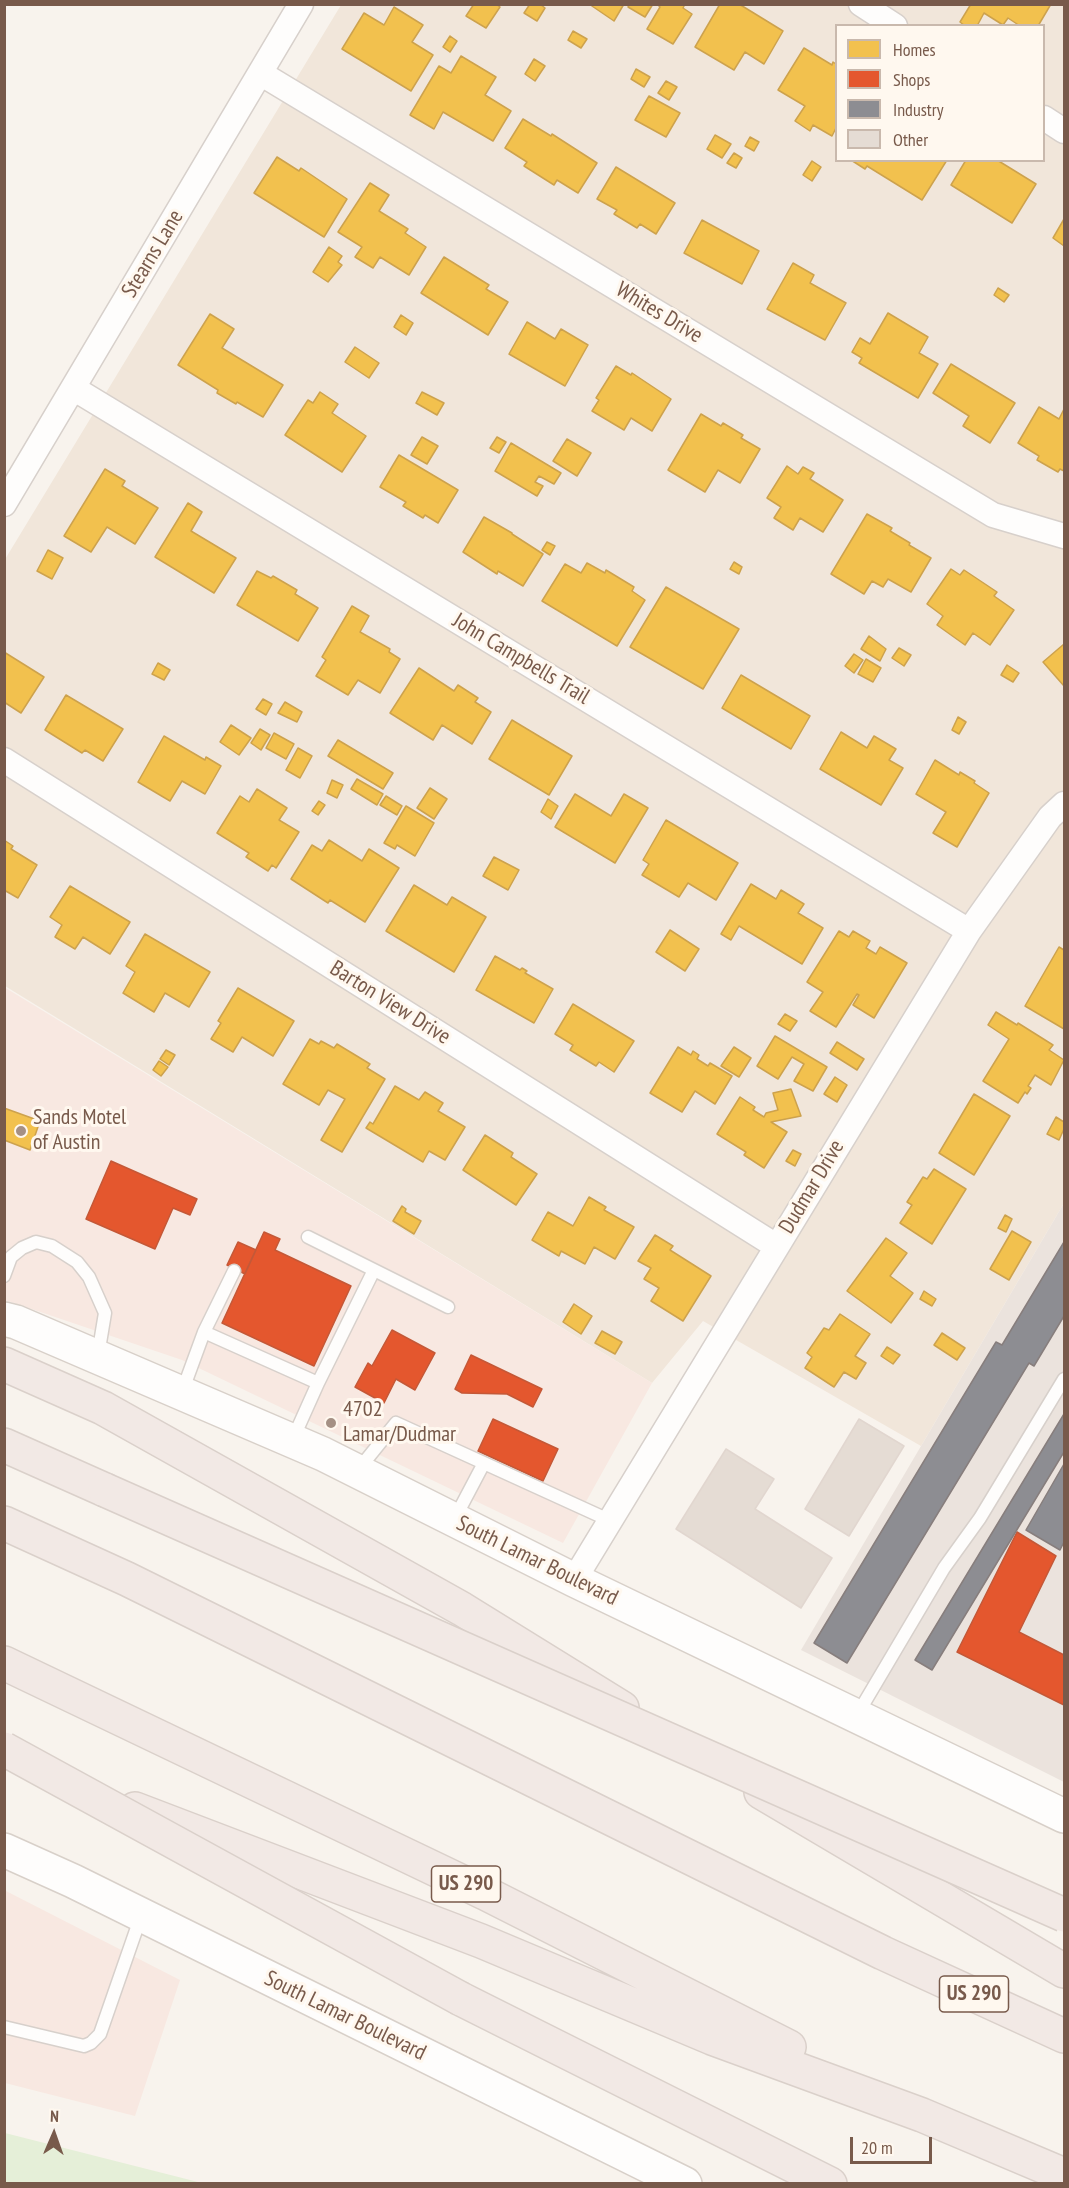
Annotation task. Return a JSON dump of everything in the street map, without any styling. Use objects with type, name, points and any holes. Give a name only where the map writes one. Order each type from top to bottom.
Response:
[{"type":"highway","points":[[4,1364],[103,1408],[462,1609],[838,1839],[1065,1971]]},
{"type":"highway","points":[[4,1445],[1065,1915]]},
{"type":"highway","name":"US 290","points":[[4,1523],[127,1579],[884,1953],[1065,2036]]},
{"type":"highway","name":"US 290","points":[[4,1663],[485,1893],[922,2115],[1065,2175]]},
{"type":"highway","points":[[4,1749],[461,1999],[830,2184]]},
{"type":"highway","points":[[4,1759],[481,1941],[712,2038],[922,2115]]},
{"type":"main road","name":"South Lamar Boulevard","points":[[4,1319],[181,1393],[357,1471],[574,1580],[1065,1816]]},
{"type":"main road","name":"South Lamar Boulevard","points":[[4,1850],[141,1915],[685,2184]]},
{"type":"street","name":"Stearns Lane","points":[[4,504],[301,4]]},
{"type":"street","points":[[861,4],[892,24]]},
{"type":"street","name":"Whites Drive","points":[[260,73],[993,515],[1055,535],[1065,536]]},
{"type":"street","points":[[1045,119],[1065,131]]},
{"type":"street","name":"John Campbells Trail","points":[[73,388],[969,931]]},
{"type":"street","name":"Barton View Drive","points":[[4,760],[776,1246]]},
{"type":"street","name":"Dudmar Drive","points":[[574,1580],[969,931],[1050,817],[1065,804]]},
{"type":"lane","points":[[308,1237],[448,1307]]},
{"type":"lane","points":[[4,1276],[11,1257],[22,1248],[36,1242],[52,1246],[77,1262],[89,1277],[105,1313],[97,1357]]},
{"type":"lane","points":[[292,1441],[374,1270]]},
{"type":"lane","points":[[181,1393],[204,1332],[234,1271]]},
{"type":"lane","points":[[204,1332],[318,1383]]},
{"type":"lane","points":[[857,1716],[944,1568],[980,1518],[1065,1379]]},
{"type":"lane","points":[[357,1471],[396,1424],[611,1521]]},
{"type":"lane","points":[[454,1520],[484,1463]]},
{"type":"lane","points":[[4,2026],[84,2046],[91,2043],[99,2034],[141,1915]]},
{"type":"shaded area","points":[[341,5],[1064,5],[1064,1203],[921,1446],[703,1321],[652,1383],[5,986],[4,561]]},
{"type":"shaded area","points":[[4,987],[652,1383],[563,1543],[182,1360],[5,1300]]},
{"type":"shaded area","points":[[1064,1203],[1064,1782],[801,1650]]},
{"type":"shaded area","points":[[4,1890],[180,1980],[135,2116],[5,2083]]},
{"type":"green space","points":[[5,2133],[202,2183],[5,2183]]},
{"type":"building: Homes","points":[[474,4],[496,4],[500,7],[486,28],[466,16]]},
{"type":"building: Homes","points":[[530,4],[540,4],[545,8],[537,21],[524,13]]},
{"type":"building: Homes","points":[[589,4],[624,4],[614,21]]},
{"type":"building: Homes","points":[[630,4],[653,4],[645,17],[628,7]]},
{"type":"building: Homes","points":[[657,4],[685,4],[683,8],[692,14],[673,44],[647,29],[660,7]]},
{"type":"building: Homes","points":[[720,4],[739,4],[783,31],[764,64],[745,52],[734,70],[695,47]]},
{"type":"building: Homes","points":[[971,4],[1051,4],[1039,24],[1017,24],[1008,18],[1001,24],[984,13],[978,24],[960,22]]},
{"type":"building: Homes","points":[[394,7],[423,25],[412,42],[433,55],[411,91],[342,49],[364,13],[384,25]]},
{"type":"building: Homes","points":[[573,31],[587,39],[581,48],[568,40]]},
{"type":"building: Homes","points":[[450,36],[457,41],[450,52],[443,47]]},
{"type":"building: Homes","points":[[804,48],[832,65],[833,62],[835,63],[835,130],[832,136],[813,125],[810,131],[795,121],[805,106],[778,90]]},
{"type":"building: Homes","points":[[461,56],[496,77],[485,95],[511,111],[493,141],[443,112],[434,129],[410,115],[439,66],[451,73]]},
{"type":"building: Homes","points":[[534,59],[545,66],[535,81],[525,74]]},
{"type":"building: Homes","points":[[636,69],[650,77],[644,87],[631,79]]},
{"type":"building: Homes","points":[[666,81],[677,87],[669,100],[658,93]]},
{"type":"building: Homes","points":[[649,96],[680,113],[666,137],[635,120]]},
{"type":"building: Homes","points":[[523,119],[551,136],[552,134],[597,163],[578,193],[557,180],[554,185],[524,166],[527,162],[505,148]]},
{"type":"building: Homes","points":[[715,135],[731,144],[722,158],[707,149]]},
{"type":"building: Homes","points":[[750,137],[759,142],[754,151],[745,146]]},
{"type":"building: Homes","points":[[734,153],[742,158],[736,168],[727,163]]},
{"type":"building: Homes","points":[[277,157],[299,171],[301,168],[347,199],[324,237],[254,193]]},
{"type":"building: Homes","points":[[812,161],[821,167],[812,181],[803,175]]},
{"type":"building: Homes","points":[[854,162],[946,162],[922,200],[867,166],[865,169]]},
{"type":"building: Homes","points":[[965,162],[1000,162],[1036,184],[1012,223],[951,185]]},
{"type":"building: Homes","points":[[616,167],[675,203],[656,234],[640,224],[637,228],[614,214],[617,210],[597,199]]},
{"type":"building: Homes","points":[[370,183],[389,195],[379,211],[408,229],[405,233],[426,247],[409,275],[380,257],[373,268],[355,257],[362,247],[338,232]]},
{"type":"building: Homes","points":[[1064,219],[1064,246],[1053,238]]},
{"type":"building: Homes","points":[[702,220],[759,251],[742,284],[684,253]]},
{"type":"building: Homes","points":[[329,247],[342,256],[338,262],[342,265],[328,282],[313,272]]},
{"type":"building: Homes","points":[[444,257],[489,285],[486,289],[508,302],[488,335],[421,293]]},
{"type":"building: Homes","points":[[793,263],[814,275],[810,283],[846,303],[825,340],[767,309]]},
{"type":"building: Homes","points":[[998,288],[1009,295],[1004,302],[994,295]]},
{"type":"building: Homes","points":[[888,313],[928,337],[919,353],[938,364],[918,398],[859,363],[862,358],[852,352],[860,338],[870,344]]},
{"type":"building: Homes","points":[[210,314],[234,329],[222,348],[283,385],[263,417],[217,393],[218,390],[178,365]]},
{"type":"building: Homes","points":[[401,315],[413,323],[406,335],[394,327]]},
{"type":"building: Homes","points":[[527,322],[555,339],[561,329],[588,345],[565,386],[509,354]]},
{"type":"building: Homes","points":[[355,347],[379,363],[369,378],[345,362]]},
{"type":"building: Homes","points":[[951,364],[1015,403],[990,443],[963,426],[969,416],[933,393]]},
{"type":"building: Homes","points":[[616,366],[631,375],[632,373],[671,399],[652,431],[631,418],[624,430],[592,411],[599,400],[596,398]]},
{"type":"building: Homes","points":[[320,392],[338,404],[332,413],[366,436],[342,472],[285,435],[308,400],[313,403]]},
{"type":"building: Homes","points":[[422,392],[444,403],[437,415],[416,403]]},
{"type":"building: Homes","points":[[1039,407],[1059,419],[1064,409],[1064,471],[1060,469],[1058,472],[1037,460],[1039,456],[1018,443]]},
{"type":"building: Homes","points":[[701,414],[721,426],[723,423],[743,435],[741,438],[760,449],[740,483],[718,470],[705,492],[668,470]]},
{"type":"building: Homes","points":[[422,437],[438,446],[427,464],[411,455]]},
{"type":"building: Homes","points":[[497,437],[506,442],[499,453],[490,448]]},
{"type":"building: Homes","points":[[567,439],[591,453],[577,476],[553,461]]},
{"type":"building: Homes","points":[[511,443],[561,473],[554,484],[539,476],[535,482],[543,486],[537,496],[495,471]]},
{"type":"building: Homes","points":[[399,455],[458,490],[438,523],[425,515],[423,518],[403,506],[406,502],[380,487]]},
{"type":"building: Homes","points":[[787,466],[798,474],[803,467],[814,473],[810,479],[843,500],[823,532],[800,518],[793,530],[774,518],[781,507],[767,498]]},
{"type":"building: Homes","points":[[105,469],[125,481],[122,486],[158,508],[135,544],[107,527],[91,552],[64,536]]},
{"type":"building: Homes","points":[[188,503],[202,512],[191,531],[236,558],[214,593],[155,557]]},
{"type":"building: Homes","points":[[867,514],[892,528],[890,531],[931,558],[911,592],[888,579],[883,587],[872,581],[864,594],[831,574]]},
{"type":"building: Homes","points":[[484,517],[543,554],[523,586],[498,571],[497,574],[463,552]]},
{"type":"building: Homes","points":[[547,542],[555,546],[550,555],[542,550]]},
{"type":"building: Homes","points":[[48,550],[63,558],[52,579],[37,571]]},
{"type":"building: Homes","points":[[734,562],[742,567],[739,574],[730,569]]},
{"type":"building: Homes","points":[[587,563],[605,573],[606,570],[634,587],[632,591],[645,600],[617,646],[542,601],[565,564],[581,573]]},
{"type":"building: Homes","points":[[951,569],[960,575],[964,570],[997,592],[994,596],[1014,610],[990,645],[973,633],[965,645],[937,625],[943,616],[927,604]]},
{"type":"building: Homes","points":[[257,571],[271,578],[273,576],[297,590],[295,594],[318,608],[298,641],[237,605]]},
{"type":"building: Homes","points":[[666,587],[739,629],[703,689],[630,647]]},
{"type":"building: Homes","points":[[352,606],[369,616],[360,632],[390,649],[389,652],[400,659],[380,693],[358,680],[348,695],[316,676],[326,660],[322,657]]},
{"type":"building: Homes","points":[[869,636],[886,649],[880,661],[861,649]]},
{"type":"building: Homes","points":[[1064,644],[1064,686],[1043,662]]},
{"type":"building: Homes","points":[[899,648],[911,655],[904,666],[892,658]]},
{"type":"building: Homes","points":[[4,652],[44,677],[21,713],[4,702]]},
{"type":"building: Homes","points":[[854,654],[863,660],[854,673],[845,666]]},
{"type":"building: Homes","points":[[866,659],[881,668],[873,682],[858,674]]},
{"type":"building: Homes","points":[[158,663],[170,670],[164,680],[152,674]]},
{"type":"building: Homes","points":[[1007,665],[1019,673],[1013,682],[1001,675]]},
{"type":"building: Homes","points":[[419,668],[454,691],[458,685],[478,698],[475,702],[491,712],[472,744],[442,725],[433,740],[390,713]]},
{"type":"building: Homes","points":[[741,675],[810,716],[791,749],[722,708]]},
{"type":"building: Homes","points":[[66,695],[123,729],[103,761],[85,750],[82,753],[45,730]]},
{"type":"building: Homes","points":[[263,699],[272,704],[266,715],[256,709]]},
{"type":"building: Homes","points":[[285,702],[302,712],[297,722],[278,713]]},
{"type":"building: Homes","points":[[958,717],[966,722],[959,734],[952,730]]},
{"type":"building: Homes","points":[[512,720],[572,756],[549,795],[489,759]]},
{"type":"building: Homes","points":[[231,725],[251,738],[239,755],[220,742]]},
{"type":"building: Homes","points":[[260,729],[270,735],[261,750],[251,743]]},
{"type":"building: Homes","points":[[841,732],[867,748],[874,736],[896,749],[889,760],[903,768],[881,805],[820,769]]},
{"type":"building: Homes","points":[[274,733],[294,744],[286,759],[266,748]]},
{"type":"building: Homes","points":[[164,736],[205,760],[206,757],[221,766],[205,794],[182,781],[170,801],[138,782]]},
{"type":"building: Homes","points":[[338,740],[393,773],[383,789],[328,756]]},
{"type":"building: Homes","points":[[298,748],[312,756],[300,778],[286,770]]},
{"type":"building: Homes","points":[[935,760],[959,775],[960,772],[975,781],[974,783],[989,793],[957,847],[933,833],[946,812],[916,794]]},
{"type":"building: Homes","points":[[357,779],[383,794],[377,805],[351,789]]},
{"type":"building: Homes","points":[[332,780],[343,785],[337,798],[327,793]]},
{"type":"building: Homes","points":[[430,788],[447,799],[434,819],[417,808]]},
{"type":"building: Homes","points":[[257,789],[287,808],[279,820],[299,832],[276,868],[272,865],[268,871],[246,857],[249,853],[217,833],[240,796],[249,802]]},
{"type":"building: Homes","points":[[575,794],[611,816],[624,794],[648,808],[615,863],[555,827]]},
{"type":"building: Homes","points":[[386,796],[402,806],[397,815],[380,805]]},
{"type":"building: Homes","points":[[548,799],[558,806],[551,819],[541,812]]},
{"type":"building: Homes","points":[[319,801],[325,805],[318,815],[312,811]]},
{"type":"building: Homes","points":[[406,806],[434,823],[415,856],[397,845],[395,849],[384,843]]},
{"type":"building: Homes","points":[[666,820],[738,863],[716,900],[688,883],[679,897],[642,875],[649,864],[643,860]]},
{"type":"building: Homes","points":[[4,840],[13,846],[11,849],[37,865],[18,898],[4,890]]},
{"type":"building: Homes","points":[[329,840],[362,861],[369,849],[399,868],[365,922],[330,900],[328,903],[291,879],[312,845],[322,851]]},
{"type":"building: Homes","points":[[494,857],[519,870],[508,890],[483,876]]},
{"type":"building: Homes","points":[[751,884],[776,899],[781,890],[804,904],[798,913],[823,928],[802,964],[739,926],[731,940],[721,934]]},
{"type":"building: Homes","points":[[414,885],[447,905],[452,897],[486,917],[454,972],[386,931]]},
{"type":"building: Homes","points":[[70,886],[130,922],[110,954],[83,937],[75,949],[55,937],[62,925],[50,917]]},
{"type":"building: Homes","points":[[670,930],[699,949],[685,971],[656,952]]},
{"type":"building: Homes","points":[[839,931],[849,937],[853,931],[870,941],[866,948],[876,954],[880,947],[907,963],[874,1018],[853,1005],[859,995],[857,994],[836,1027],[810,1011],[823,992],[807,982]]},
{"type":"building: Homes","points":[[145,934],[210,972],[189,1007],[165,993],[154,1012],[123,993],[135,972],[126,966]]},
{"type":"building: Homes","points":[[1059,947],[1064,950],[1064,1029],[1025,1006]]},
{"type":"building: Homes","points":[[495,956],[520,970],[522,968],[527,971],[525,973],[553,989],[534,1023],[476,990]]},
{"type":"building: Homes","points":[[238,988],[294,1021],[273,1056],[242,1037],[233,1052],[211,1039],[221,1023],[218,1021]]},
{"type":"building: Homes","points":[[573,1004],[634,1041],[614,1072],[599,1062],[596,1066],[570,1050],[573,1045],[555,1034]]},
{"type":"building: Homes","points":[[996,1012],[1053,1045],[1049,1050],[1064,1060],[1051,1085],[1035,1075],[1028,1086],[1031,1088],[1027,1094],[1025,1092],[1018,1103],[983,1081],[1009,1039],[988,1025]]},
{"type":"building: Homes","points":[[785,1014],[797,1021],[790,1031],[778,1024]]},
{"type":"building: Homes","points":[[775,1036],[827,1067],[813,1091],[794,1081],[804,1064],[792,1057],[778,1079],[757,1066]]},
{"type":"building: Homes","points":[[310,1039],[319,1044],[321,1041],[334,1048],[337,1044],[370,1064],[367,1068],[385,1079],[342,1152],[321,1140],[345,1099],[328,1090],[319,1105],[283,1084]]},
{"type":"building: Homes","points":[[837,1042],[864,1059],[857,1070],[830,1053]]},
{"type":"building: Homes","points":[[678,1047],[691,1055],[693,1051],[699,1055],[697,1059],[708,1066],[710,1063],[732,1076],[715,1104],[695,1091],[682,1112],[650,1093]]},
{"type":"building: Homes","points":[[734,1047],[751,1058],[739,1077],[721,1066]]},
{"type":"building: Homes","points":[[166,1050],[175,1055],[169,1065],[160,1059]]},
{"type":"building: Homes","points":[[159,1061],[168,1067],[161,1076],[153,1070]]},
{"type":"building: Homes","points":[[835,1077],[847,1085],[837,1102],[824,1094]]},
{"type":"building: Homes","points":[[395,1086],[419,1100],[425,1092],[443,1103],[438,1111],[465,1127],[445,1160],[429,1151],[423,1162],[366,1128],[370,1122],[373,1124]]},
{"type":"building: Homes","points":[[791,1089],[801,1116],[771,1122],[787,1132],[764,1168],[744,1155],[746,1152],[717,1134],[740,1097],[755,1107],[753,1110],[764,1117],[766,1113],[778,1110],[773,1093]]},
{"type":"building: Homes","points":[[974,1094],[1010,1116],[974,1175],[939,1153]]},
{"type":"building: Homes","name":"Sands Motel of Austin","points":[[4,1108],[40,1121],[30,1150],[4,1140]]},
{"type":"building: Homes","points":[[1056,1117],[1064,1122],[1064,1129],[1059,1140],[1047,1134]]},
{"type":"building: Homes","points":[[485,1135],[513,1153],[511,1157],[537,1174],[516,1205],[463,1170]]},
{"type":"building: Homes","points":[[793,1150],[801,1154],[795,1166],[786,1161]]},
{"type":"building: Homes","points":[[934,1169],[966,1189],[932,1244],[900,1223],[912,1205],[907,1202],[923,1177],[927,1179]]},
{"type":"building: Homes","points":[[589,1197],[606,1207],[604,1210],[634,1227],[615,1259],[594,1247],[585,1264],[561,1251],[559,1256],[532,1240],[548,1212],[573,1226]]},
{"type":"building: Homes","points":[[402,1206],[406,1209],[405,1212],[421,1221],[414,1234],[393,1221]]},
{"type":"building: Homes","points":[[1005,1215],[1012,1219],[1006,1232],[998,1228]]},
{"type":"building: Homes","points":[[1012,1231],[1031,1242],[1009,1280],[990,1269]]},
{"type":"building: Homes","points":[[655,1235],[673,1246],[670,1250],[711,1276],[683,1321],[651,1301],[659,1288],[644,1279],[651,1268],[638,1261]]},
{"type":"building: Homes","points":[[886,1238],[907,1253],[890,1276],[913,1293],[891,1323],[847,1291]]},
{"type":"building: Homes","points":[[924,1291],[936,1299],[932,1306],[920,1299]]},
{"type":"building: Homes","points":[[574,1304],[592,1316],[581,1334],[563,1322]]},
{"type":"building: Homes","points":[[840,1314],[870,1334],[855,1356],[866,1363],[856,1379],[844,1372],[834,1387],[805,1368],[812,1357],[807,1353],[824,1328],[829,1330]]},
{"type":"building: Homes","points":[[602,1331],[622,1342],[615,1354],[595,1343]]},
{"type":"building: Homes","points":[[942,1333],[965,1348],[957,1360],[934,1345]]},
{"type":"building: Homes","points":[[887,1347],[900,1355],[893,1364],[881,1356]]},
{"type":"building: Shops","points":[[111,1161],[197,1199],[190,1215],[173,1208],[155,1249],[86,1219]]},
{"type":"building: Shops","points":[[264,1232],[280,1239],[275,1250],[351,1286],[314,1366],[222,1323]]},
{"type":"building: Shops","points":[[238,1242],[256,1250],[245,1274],[227,1265]]},
{"type":"building: Shops","points":[[392,1330],[435,1353],[415,1390],[396,1379],[384,1403],[355,1387],[368,1363],[372,1366]]},
{"type":"building: Shops","points":[[471,1355],[542,1389],[533,1407],[507,1394],[462,1393],[455,1389]]},
{"type":"building: Shops","points":[[493,1419],[558,1449],[543,1481],[478,1451]]},
{"type":"building: Shops","points":[[1017,1532],[1056,1556],[1019,1632],[1064,1655],[1064,1705],[957,1652]]},
{"type":"building: Industry","points":[[1064,1242],[1064,1316],[1034,1366],[1029,1363],[847,1663],[814,1643],[996,1342],[1002,1345]]},
{"type":"building: Industry","points":[[1064,1414],[1064,1452],[932,1670],[915,1660]]},
{"type":"building: Industry","points":[[1064,1464],[1064,1542],[1060,1550],[1026,1530]]},
{"type":"building: Other","points":[[859,1419],[904,1446],[849,1536],[805,1509]]},
{"type":"building: Other","points":[[726,1449],[774,1479],[755,1509],[832,1558],[801,1608],[676,1529]]},
{"type":"place","name":"Sands Motel of Austin","points":[[21,1131]]},
{"type":"place","name":"4702 Lamar/Dudmar","points":[[331,1423]]}]
